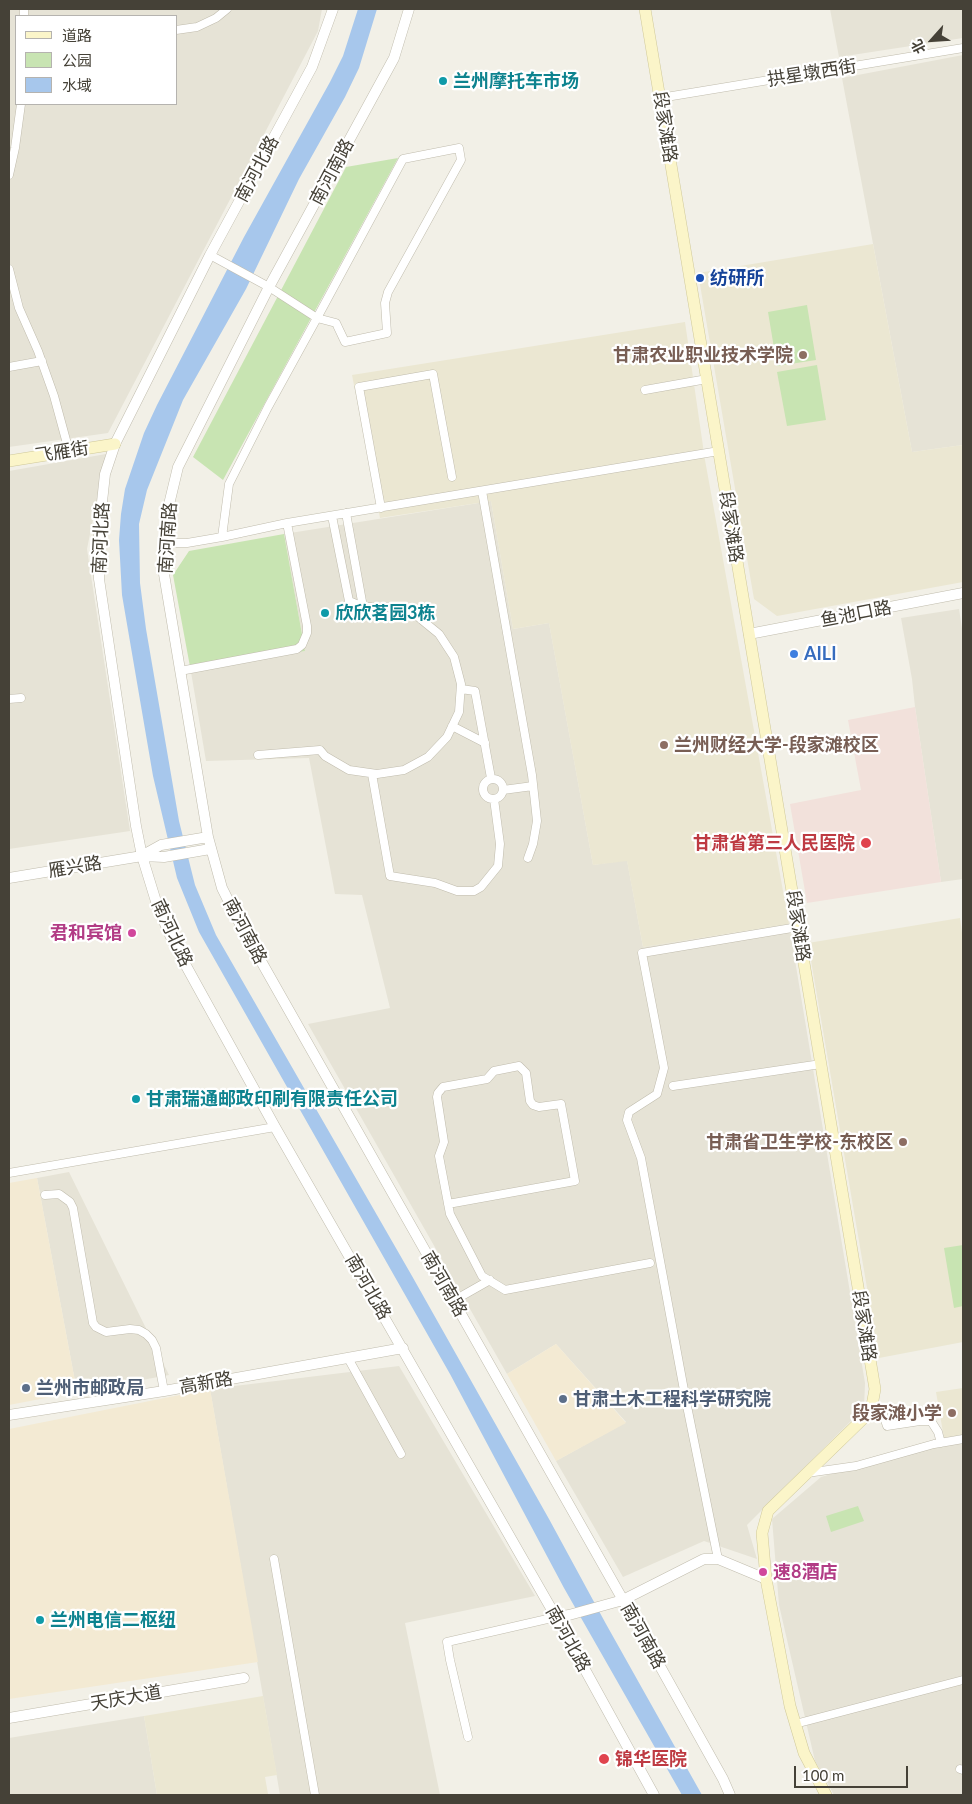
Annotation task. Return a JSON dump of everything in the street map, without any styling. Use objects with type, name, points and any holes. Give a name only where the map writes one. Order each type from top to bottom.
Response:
[{"type":"main road","name":"段家滩路","points":[[645,9],[874,1389],[872,1402]]},
{"type":"main road","name":"飞雁街","points":[[9,461],[115,444]]},
{"type":"main road","points":[[826,1795],[804,1753],[790,1706],[766,1579],[762,1533],[768,1511],[871,1411],[872,1402]]},
{"type":"street","points":[[178,30],[197,27],[216,18],[227,9]]},
{"type":"street","name":"南河北路","points":[[333,9],[312,67],[210,255],[115,444],[105,474],[99,530],[99,579],[136,826],[142,856],[158,908],[174,944],[275,1127],[556,1617],[654,1795]]},
{"type":"street","name":"南河南路","points":[[409,9],[394,58],[269,287],[178,467],[166,517],[164,574],[210,849],[222,888],[240,924],[623,1600],[723,1779],[730,1795]]},
{"type":"street","name":"拱星墩西街","points":[[660,98],[963,48]]},
{"type":"street","points":[[9,175],[21,105]]},
{"type":"street","points":[[210,255],[269,287],[317,318],[336,323],[344,342],[387,334],[385,303],[388,292],[461,160],[459,148],[403,159],[317,318],[268,407],[229,484],[222,537]]},
{"type":"street","points":[[9,269],[19,308],[54,396],[69,451]]},
{"type":"street","points":[[9,367],[42,362]]},
{"type":"street","points":[[381,508],[359,387],[433,374],[452,477]]},
{"type":"street","points":[[644,390],[707,378]]},
{"type":"street","points":[[165,542],[187,542],[222,537],[288,523],[719,451]]},
{"type":"street","points":[[482,491],[533,786],[537,821],[533,844],[528,858]]},
{"type":"street","points":[[346,513],[363,607]]},
{"type":"street","points":[[258,754],[320,750],[325,756],[349,770],[376,774],[404,770],[428,757],[447,737],[458,712],[461,684],[454,657],[439,634],[418,616],[391,607],[363,607],[348,600],[332,516]]},
{"type":"street","points":[[180,671],[297,649],[302,645],[307,633],[307,626],[288,523]]},
{"type":"street","name":"鱼池口路","points":[[749,634],[963,593]]},
{"type":"street","points":[[461,688],[476,691],[491,778]]},
{"type":"street","points":[[9,699],[21,698]]},
{"type":"street","points":[[452,726],[485,743]]},
{"type":"street","points":[[372,774],[390,876],[434,883],[457,891],[466,892],[481,887],[498,866],[500,844],[494,799]]},
{"type":"street","points":[[491,778],[500,781],[503,790],[500,796],[494,799],[488,798],[482,790],[485,781],[491,778]]},
{"type":"street","points":[[503,790],[533,786]]},
{"type":"street","points":[[142,856],[161,845],[208,837]]},
{"type":"street","points":[[142,856],[164,857],[210,849]]},
{"type":"street","name":"雁兴路","points":[[9,878],[142,856]]},
{"type":"street","points":[[718,1559],[640,1158],[627,1120],[629,1112],[657,1094],[664,1068],[642,953],[798,927]]},
{"type":"street","points":[[673,1086],[821,1064]]},
{"type":"street","points":[[448,1204],[575,1181],[561,1104],[539,1107],[533,1105],[530,1101],[526,1073],[519,1066],[494,1071],[487,1079],[443,1087],[438,1093],[444,1142],[439,1156],[448,1204],[450,1214],[482,1276],[505,1290],[650,1263]]},
{"type":"street","points":[[9,1173],[275,1127]]},
{"type":"street","points":[[45,1195],[59,1194],[70,1202],[73,1208],[93,1322],[96,1327],[106,1332],[130,1329],[139,1330],[146,1334],[156,1348],[164,1391]]},
{"type":"street","points":[[453,1301],[490,1280]]},
{"type":"street","name":"高新路","points":[[9,1415],[164,1391],[403,1348]]},
{"type":"street","points":[[348,1358],[401,1454]]},
{"type":"street","points":[[872,1402],[882,1411],[887,1426],[920,1420],[931,1421],[938,1432],[941,1443]]},
{"type":"street","points":[[807,1473],[856,1466],[941,1443],[963,1439]]},
{"type":"street","points":[[274,1559],[315,1795]]},
{"type":"street","points":[[468,1737],[450,1660],[448,1642],[569,1615],[623,1600],[704,1559],[718,1559],[766,1579]]},
{"type":"street","name":"天庆大道","points":[[9,1718],[244,1678]]},
{"type":"street","points":[[795,1724],[963,1680]]},
{"type":"shaded area","points":[[9,9],[322,9],[318,31],[108,433],[9,447]]},
{"type":"shaded area","points":[[830,9],[963,9],[963,38],[839,57]]},
{"type":"shaded area","points":[[963,55],[963,445],[912,452],[842,78]]},
{"type":"shaded area","name":"甘肃农业职业技术学院","points":[[873,244],[912,452],[963,445],[963,582],[777,616],[754,599],[698,273]]},
{"type":"shaded area","name":"兰州财经大学-段家滩校区","points":[[685,322],[705,460],[789,924],[643,947],[627,861],[593,865],[549,623],[513,629],[491,501],[380,518],[352,375]]},
{"type":"shaded area","points":[[106,454],[87,549],[130,831],[9,849],[9,471]]},
{"type":"shaded area","points":[[491,501],[513,629],[549,623],[593,865],[627,860],[643,947],[789,924],[865,1383],[864,1408],[747,1525],[757,1559],[704,1541],[623,1577],[556,1461],[626,1422],[556,1344],[507,1374],[308,1024],[390,1008],[362,895],[335,894],[309,758],[206,761],[191,672],[305,651],[284,534]]},
{"type":"shaded area","points":[[959,609],[963,635],[963,879],[941,882],[912,679],[901,618]]},
{"type":"shaded area","name":"甘肃省第三人民医院","points":[[915,707],[941,882],[807,903],[790,804],[861,790],[848,720]]},
{"type":"shaded area","name":"甘肃省卫生学校-东校区","points":[[960,918],[963,940],[963,1342],[879,1358],[808,943]]},
{"type":"shaded area","points":[[69,1172],[169,1375],[77,1392],[37,1178]]},
{"type":"shaded area","points":[[37,1178],[77,1392],[9,1405],[9,1183]]},
{"type":"shaded area","name":"甘肃土木工程科学研究院","points":[[556,1344],[626,1423],[556,1461],[507,1374]]},
{"type":"shaded area","points":[[399,1366],[535,1596],[405,1623],[440,1795],[280,1795],[210,1389]]},
{"type":"shaded area","name":"段家滩小学","points":[[963,1388],[963,1435],[944,1438],[936,1392]]},
{"type":"shaded area","points":[[210,1389],[258,1662],[9,1699],[9,1429]]},
{"type":"shaded area","points":[[963,1439],[963,1795],[834,1795],[815,1761],[779,1605],[772,1519],[821,1477],[939,1442]]},
{"type":"shaded area","points":[[263,1696],[277,1775],[265,1777],[268,1794],[157,1795],[144,1716]]},
{"type":"shaded area","points":[[144,1716],[157,1795],[9,1795],[9,1738]]},
{"type":"green space","points":[[398,158],[223,480],[193,457],[346,167]]},
{"type":"green space","points":[[807,305],[816,360],[777,366],[768,312]]},
{"type":"green space","points":[[817,365],[826,420],[787,426],[777,372]]},
{"type":"green space","points":[[284,534],[305,651],[191,672],[173,575],[189,551]]},
{"type":"green space","points":[[963,1245],[963,1306],[954,1308],[944,1248]]},
{"type":"green space","points":[[858,1506],[864,1521],[831,1532],[826,1516]]},
{"type":"water","points":[[358,9],[377,9],[359,68],[299,179],[246,289],[183,400],[147,490],[139,524],[140,583],[146,629],[179,821],[195,885],[216,935],[412,1276],[702,1795],[682,1795],[564,1588],[450,1374],[199,932],[177,878],[153,776],[122,595],[119,540],[125,489],[144,433],[157,405],[244,237],[330,82],[343,56]]},
{"type":"place","name":"兰州摩托车市场","points":[[443,81]]},
{"type":"place","name":"纺研所","points":[[700,278]]},
{"type":"place","name":"甘肃农业职业技术学院","points":[[803,355]]},
{"type":"place","name":"欣欣茗园3栋","points":[[325,613]]},
{"type":"place","name":"AILI","points":[[794,654]]},
{"type":"place","name":"兰州财经大学-段家滩校区","points":[[664,745]]},
{"type":"place","name":"甘肃省第三人民医院","points":[[866,843]]},
{"type":"place","name":"君和宾馆","points":[[132,933]]},
{"type":"place","name":"甘肃瑞通邮政印刷有限责任公司","points":[[136,1099]]},
{"type":"place","name":"甘肃省卫生学校-东校区","points":[[903,1142]]},
{"type":"place","name":"兰州市邮政局","points":[[26,1388]]},
{"type":"place","name":"甘肃土木工程科学研究院","points":[[563,1399]]},
{"type":"place","name":"段家滩小学","points":[[952,1413]]},
{"type":"place","name":"速8酒店","points":[[763,1572]]},
{"type":"place","name":"兰州电信二枢纽","points":[[40,1620]]},
{"type":"place","name":"锦华医院","points":[[604,1759]]}]
